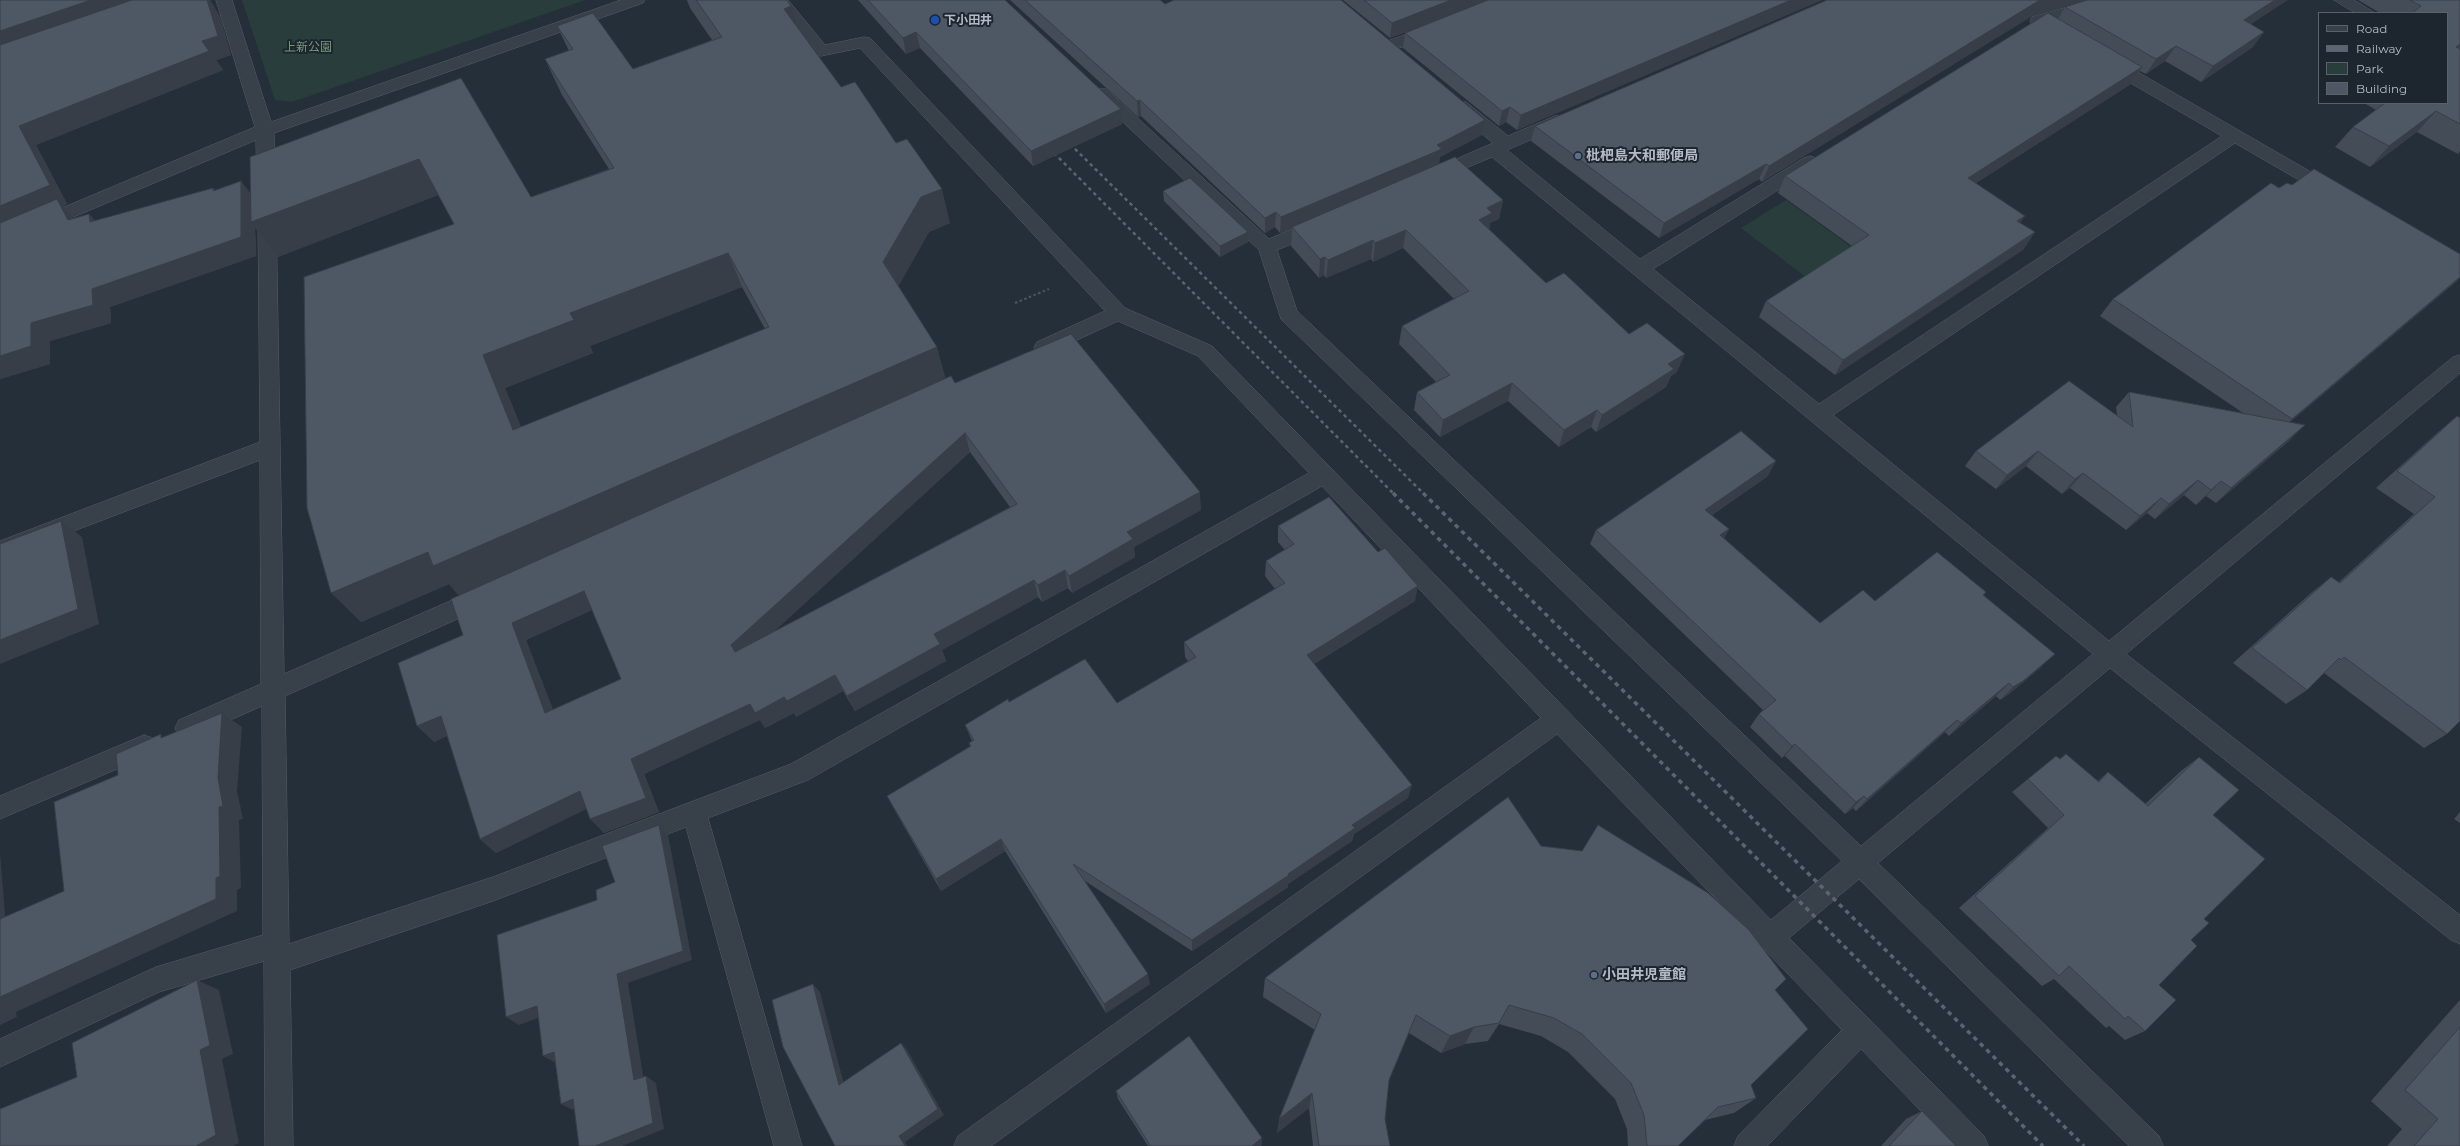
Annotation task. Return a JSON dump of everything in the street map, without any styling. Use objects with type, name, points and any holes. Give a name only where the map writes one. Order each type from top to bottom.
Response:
[{"type":"street","points":[[224,0],[265,130],[279,1146]]},
{"type":"street","points":[[0,241],[265,130],[637,0]]},
{"type":"street","points":[[779,0],[821,51],[864,42],[1118,313],[1205,351],[1558,719],[1974,1146]]},
{"type":"street","points":[[2058,33],[2031,25],[2110,0]]},
{"type":"street","points":[[2342,0],[2365,12]]},
{"type":"street","points":[[1388,47],[1445,25]]},
{"type":"street","points":[[2092,53],[2344,199]]},
{"type":"street","points":[[1087,81],[1267,247],[1288,314],[1860,862],[2148,1146]]},
{"type":"street","points":[[1447,96],[1500,147],[1640,268],[1818,415],[2110,654],[2460,931]]},
{"type":"street","points":[[1416,183],[1579,113]]},
{"type":"street","points":[[1818,415],[2235,135]]},
{"type":"street","points":[[1640,268],[1827,152]]},
{"type":"street","points":[[1267,247],[1338,217]]},
{"type":"street","points":[[1028,354],[1118,313]]},
{"type":"street","points":[[1770,937],[2460,362]]},
{"type":"street","points":[[0,550],[270,447]]},
{"type":"street","points":[[0,1053],[156,980],[276,953],[493,889],[799,772],[1324,475]]},
{"type":"street","points":[[0,808],[272,691],[498,590]]},
{"type":"street","points":[[968,1146],[1558,719]]},
{"type":"street","points":[[694,812],[788,1146]]},
{"type":"street","points":[[1748,1146],[1861,1030]]},
{"type":"green space","name":"上新公園","points":[[242,0],[585,0],[292,102],[275,100]]},
{"type":"green space","points":[[1786,200],[1860,253],[1814,283],[1741,228]]},
{"type":"building","points":[[0,0],[91,0],[0,31]]},
{"type":"building","points":[[132,0],[207,0],[218,36],[202,41],[209,51],[19,126],[50,185],[0,206],[0,45]]},
{"type":"building","points":[[696,0],[787,0],[791,6],[784,9],[841,87],[855,82],[896,143],[907,139],[942,189],[921,197],[883,262],[937,347],[433,566],[428,552],[331,593],[307,508],[304,277],[454,224],[419,159],[251,222],[250,157],[461,78],[531,197],[614,168],[545,59],[573,49],[557,26],[593,13],[633,69],[722,37]],"holes":[[[728,253],[769,327],[513,430],[483,355],[574,320],[570,313]]]},
{"type":"building","points":[[868,0],[1005,0],[1121,109],[1031,151],[916,32],[903,38]]},
{"type":"building","points":[[1025,0],[1160,0],[1165,4],[1174,0],[1341,0],[1485,120],[1437,145],[1442,149],[1281,217],[1276,212],[1265,218],[1140,100],[1137,101]]},
{"type":"building","points":[[1364,0],[1451,0],[1392,23]]},
{"type":"building","points":[[1488,0],[1791,0],[1521,115],[1510,107],[1502,111],[1405,33]]},
{"type":"building","points":[[1827,0],[2040,0],[1769,166],[1766,164],[1664,223],[1535,126]]},
{"type":"building","points":[[2087,0],[2275,0],[2244,20],[2264,32],[2213,66],[2176,46],[2156,59],[2065,7]]},
{"type":"building","points":[[2410,0],[2460,0],[2460,44],[2456,47],[2460,49],[2460,124],[2436,111],[2389,146],[2353,127],[2384,104],[2448,104],[2448,12],[2413,12],[2421,6]]},
{"type":"building","points":[[2048,13],[2142,67],[1968,178],[2025,216],[2017,221],[2035,232],[1843,360],[1766,301],[1869,235],[1785,176]]},
{"type":"building","points":[[1455,157],[1503,200],[1487,208],[1492,213],[1479,220],[1546,283],[1564,273],[1629,334],[1647,323],[1685,354],[1668,364],[1674,369],[1602,415],[1597,410],[1564,430],[1512,383],[1443,420],[1417,392],[1450,375],[1402,326],[1469,291],[1406,230],[1375,243],[1373,240],[1328,260],[1325,257],[1320,259],[1292,227]]},
{"type":"building","points":[[2314,169],[2460,254],[2460,277],[2292,419],[2113,299],[2271,183],[2279,188],[2287,183],[2292,185]]},
{"type":"building","points":[[1190,178],[1248,232],[1220,246],[1163,191]]},
{"type":"building","points":[[241,181],[241,237],[92,289],[93,305],[31,323],[31,346],[0,356],[0,223],[57,199],[68,220],[89,214],[90,222],[213,188],[213,191]]},
{"type":"building","points":[[1071,334],[1200,492],[1127,532],[1133,539],[1069,576],[1065,570],[1038,585],[1034,580],[934,634],[940,644],[847,696],[835,675],[787,701],[784,697],[755,713],[750,704],[631,759],[646,798],[590,819],[580,791],[480,839],[441,716],[417,726],[398,663],[463,635],[451,599],[951,376],[955,383]],"holes":[[[965,433],[1017,504],[735,652],[731,645]],[[584,591],[621,679],[545,713],[512,623]]]},
{"type":"building","points":[[2069,381],[2133,427],[2129,392],[2305,425],[2231,488],[2221,481],[2211,490],[2198,480],[2169,504],[2161,498],[2140,516],[2083,473],[2075,479],[2038,451],[2007,475],[1976,451]]},
{"type":"building","points":[[2457,416],[2460,418],[2460,721],[2447,734],[2344,657],[2341,660],[2339,658],[2307,690],[2252,648],[2331,577],[2340,583],[2435,497],[2397,471]]},
{"type":"building","points":[[1741,431],[1776,461],[1705,510],[1729,529],[1720,535],[1820,623],[1863,590],[1875,601],[1937,552],[1986,592],[1983,595],[2055,654],[2023,681],[2013,687],[2009,683],[1961,723],[1957,720],[1867,799],[1864,796],[1856,802],[1795,744],[1792,746],[1759,714],[1776,700],[1596,530]]},
{"type":"building","points":[[1329,497],[1378,552],[1385,548],[1418,586],[1307,655],[1412,785],[1352,825],[1355,828],[1288,874],[1289,875],[1192,940],[1073,864],[1148,974],[1104,1004],[1001,839],[936,879],[887,796],[971,746],[969,743],[974,740],[965,725],[1008,699],[1009,702],[1085,659],[1117,703],[1196,657],[1184,642],[1285,583],[1266,561],[1294,544],[1278,526]]},
{"type":"building","points":[[61,521],[78,609],[0,640],[0,544]]},
{"type":"building","points":[[222,713],[218,778],[223,806],[219,807],[220,876],[216,878],[216,899],[0,997],[0,919],[64,891],[54,802],[118,775],[116,754],[161,734],[161,738]]},
{"type":"building","points":[[2066,754],[2099,782],[2108,772],[2148,806],[2199,757],[2239,790],[2213,815],[2265,859],[2204,919],[2209,923],[2191,940],[2197,946],[2159,985],[2176,1000],[2145,1031],[2128,1016],[2125,1019],[2069,966],[2059,976],[1975,896],[2064,815],[2028,779],[2056,756],[2060,759]]},
{"type":"building","points":[[1508,797],[1541,846],[1582,851],[1598,825],[1708,893],[1749,930],[1786,979],[1775,990],[1808,1029],[1751,1085],[1756,1098],[1718,1107],[1678,1146],[1647,1146],[1644,1115],[1631,1083],[1582,1034],[1554,1018],[1509,1005],[1499,1023],[1474,1027],[1450,1036],[1416,1015],[1389,1080],[1385,1119],[1390,1146],[1319,1146],[1312,1093],[1279,1119],[1321,1014],[1265,978]]},
{"type":"building","points":[[659,825],[683,951],[617,974],[634,1080],[646,1076],[653,1123],[595,1146],[579,1146],[573,1099],[561,1104],[554,1052],[543,1056],[537,1006],[506,1017],[497,935],[597,900],[596,890],[615,882],[602,846]]},
{"type":"building","points":[[197,980],[210,1045],[200,1050],[216,1135],[196,1146],[0,1146],[0,1109],[77,1077],[72,1043]]},
{"type":"building","points":[[813,984],[839,1085],[901,1043],[938,1109],[899,1136],[905,1146],[835,1146],[783,1047],[772,1000]]},
{"type":"building","points":[[2460,1027],[2460,1146],[2414,1146],[2438,1119],[2405,1090]]},
{"type":"building","points":[[1189,1036],[1262,1138],[1252,1146],[1148,1146],[1150,1145],[1116,1091]]},
{"type":"building","points":[[1922,1111],[1956,1146],[1889,1146]]},
{"type":"railway","points":[[1065,139],[1424,494]]},
{"type":"railway","points":[[1049,148],[1394,494]]},
{"type":"railway","points":[[1393,493],[2043,1146]]},
{"type":"railway","points":[[1423,493],[2084,1146]]},
{"type":"place","name":"下小田井","points":[[935,20]]},
{"type":"place","name":"枇杷島大和郵便局","points":[[1578,156]]},
{"type":"place","name":"小田井児童館","points":[[1594,975]]}]
